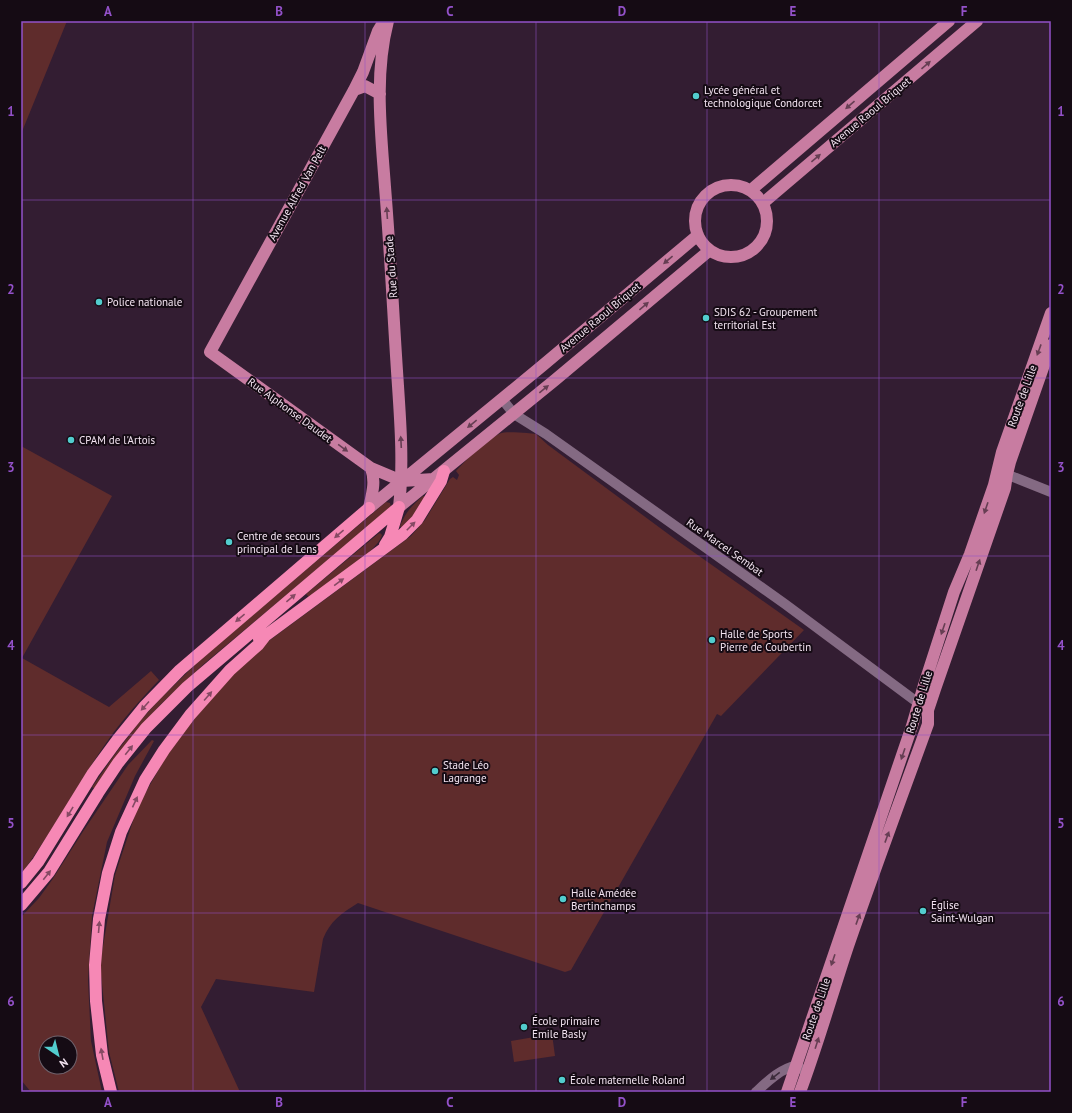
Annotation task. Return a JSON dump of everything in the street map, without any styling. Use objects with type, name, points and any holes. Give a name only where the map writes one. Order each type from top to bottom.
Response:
[{"type":"highway","points":[[186,687],[208,677],[251,643],[265,636],[402,535],[417,520],[441,481],[444,470]]},
{"type":"highway","points":[[381,551],[390,537],[399,507]]},
{"type":"highway","points":[[21,904],[49,872],[98,793],[146,728],[186,687],[399,507]]},
{"type":"highway","points":[[21,883],[38,862],[93,773],[144,707],[180,670],[369,508]]},
{"type":"highway","points":[[111,1092],[102,1055],[96,1001],[95,965],[99,919],[108,873],[121,832],[145,780],[164,750],[190,715],[230,670],[258,645],[265,636]]},
{"type":"main road","name":"Rue du Stade","points":[[388,21],[382,54],[380,94],[392,271],[401,444],[402,481],[399,507]]},
{"type":"main road","name":"Avenue Raoul Briquet","points":[[751,190],[949,21]]},
{"type":"main road","name":"Avenue Raoul Briquet","points":[[763,203],[977,21]]},
{"type":"main road","name":"Avenue Alfred Van Pelt","points":[[210,352],[354,90],[363,72],[380,24]]},
{"type":"main road","points":[[363,72],[380,94]]},
{"type":"main road","points":[[354,90],[365,86],[380,94]]},
{"type":"main road","points":[[726,185],[743,186],[751,190],[763,203],[767,219],[767,227],[764,236],[756,247],[744,254],[726,256],[710,250],[705,246],[695,226],[695,217],[697,208],[708,192],[717,187],[726,185]]},
{"type":"main road","name":"Avenue Raoul Briquet","points":[[369,508],[502,399],[698,234]]},
{"type":"main road","name":"Avenue Raoul Briquet","points":[[399,507],[514,414],[710,250]]},
{"type":"main road","name":"Route de Lille","points":[[787,1092],[866,859],[1005,488],[1002,472],[1002,452],[1051,313]]},
{"type":"main road","name":"Route de Lille","points":[[1002,472],[1051,345]]},
{"type":"main road","name":"Rue Alphonse Daudet","points":[[210,352],[371,468],[402,481]]},
{"type":"main road","points":[[369,508],[374,484],[374,476],[371,468]]},
{"type":"main road","points":[[402,481],[434,479]]},
{"type":"main road","name":"Route de Lille","points":[[800,1092],[850,941],[928,724],[924,707]]},
{"type":"street","points":[[502,399],[514,414]]},
{"type":"street","name":"Rue Marcel Sembat","points":[[514,414],[546,434],[785,604],[924,707]]},
{"type":"street","points":[[1002,472],[1051,492]]},
{"type":"street","points":[[756,1092],[774,1076],[787,1067],[796,1064],[802,1070],[804,1080]]},
{"type":"shaded area","points":[[21,21],[67,21],[21,134]]},
{"type":"shaded area","name":"Stade Léo Lagrange","points":[[509,432],[536,434],[548,445],[675,539],[804,630],[721,716],[717,714],[571,970],[565,972],[358,903],[333,922],[323,939],[314,992],[216,979],[201,1007],[240,1092],[119,1092],[109,1052],[100,964],[115,875],[138,806],[167,755],[221,684],[266,643],[411,536],[425,520],[450,479],[453,477],[457,480],[459,475],[456,471],[476,451],[499,434]]},
{"type":"shaded area","points":[[21,446],[112,496],[22,658],[109,707],[151,671],[159,680],[112,735],[21,874]]},
{"type":"shaded area","points":[[423,496],[425,497],[417,511],[402,528],[400,526],[407,513]]},
{"type":"shaded area","points":[[386,502],[390,503],[391,507],[205,663],[161,704],[144,723],[95,789],[92,787],[140,721],[201,659]]},
{"type":"shaded area","points":[[380,533],[382,535],[378,542],[361,559],[309,597],[306,594],[378,534]]},
{"type":"shaded area","points":[[152,740],[154,741],[135,776],[107,842],[92,916],[88,980],[91,1041],[102,1092],[31,1092],[21,1080],[21,917],[39,898],[128,765]]},
{"type":"shaded area","points":[[552,1034],[555,1056],[514,1062],[511,1041]]},
{"type":"place","name":"Lycée général et technologique Condorcet","points":[[696,96]]},
{"type":"place","name":"Police nationale","points":[[99,302]]},
{"type":"place","name":"SDIS 62 - Groupement territorial Est","points":[[706,318]]},
{"type":"place","name":"CPAM de l'Artois","points":[[71,440]]},
{"type":"place","name":"Centre de secours principal de Lens","points":[[229,542]]},
{"type":"place","name":"Halle de Sports Pierre de Coubertin","points":[[712,640]]},
{"type":"place","name":"Stade Léo Lagrange","points":[[435,771]]},
{"type":"place","name":"Halle Amédée Bertinchamps","points":[[563,899]]},
{"type":"place","name":"Église Saint-Wulgan","points":[[923,911]]},
{"type":"place","name":"École primaire Emile Basly","points":[[524,1027]]},
{"type":"place","name":"École maternelle Roland","points":[[562,1080]]}]
